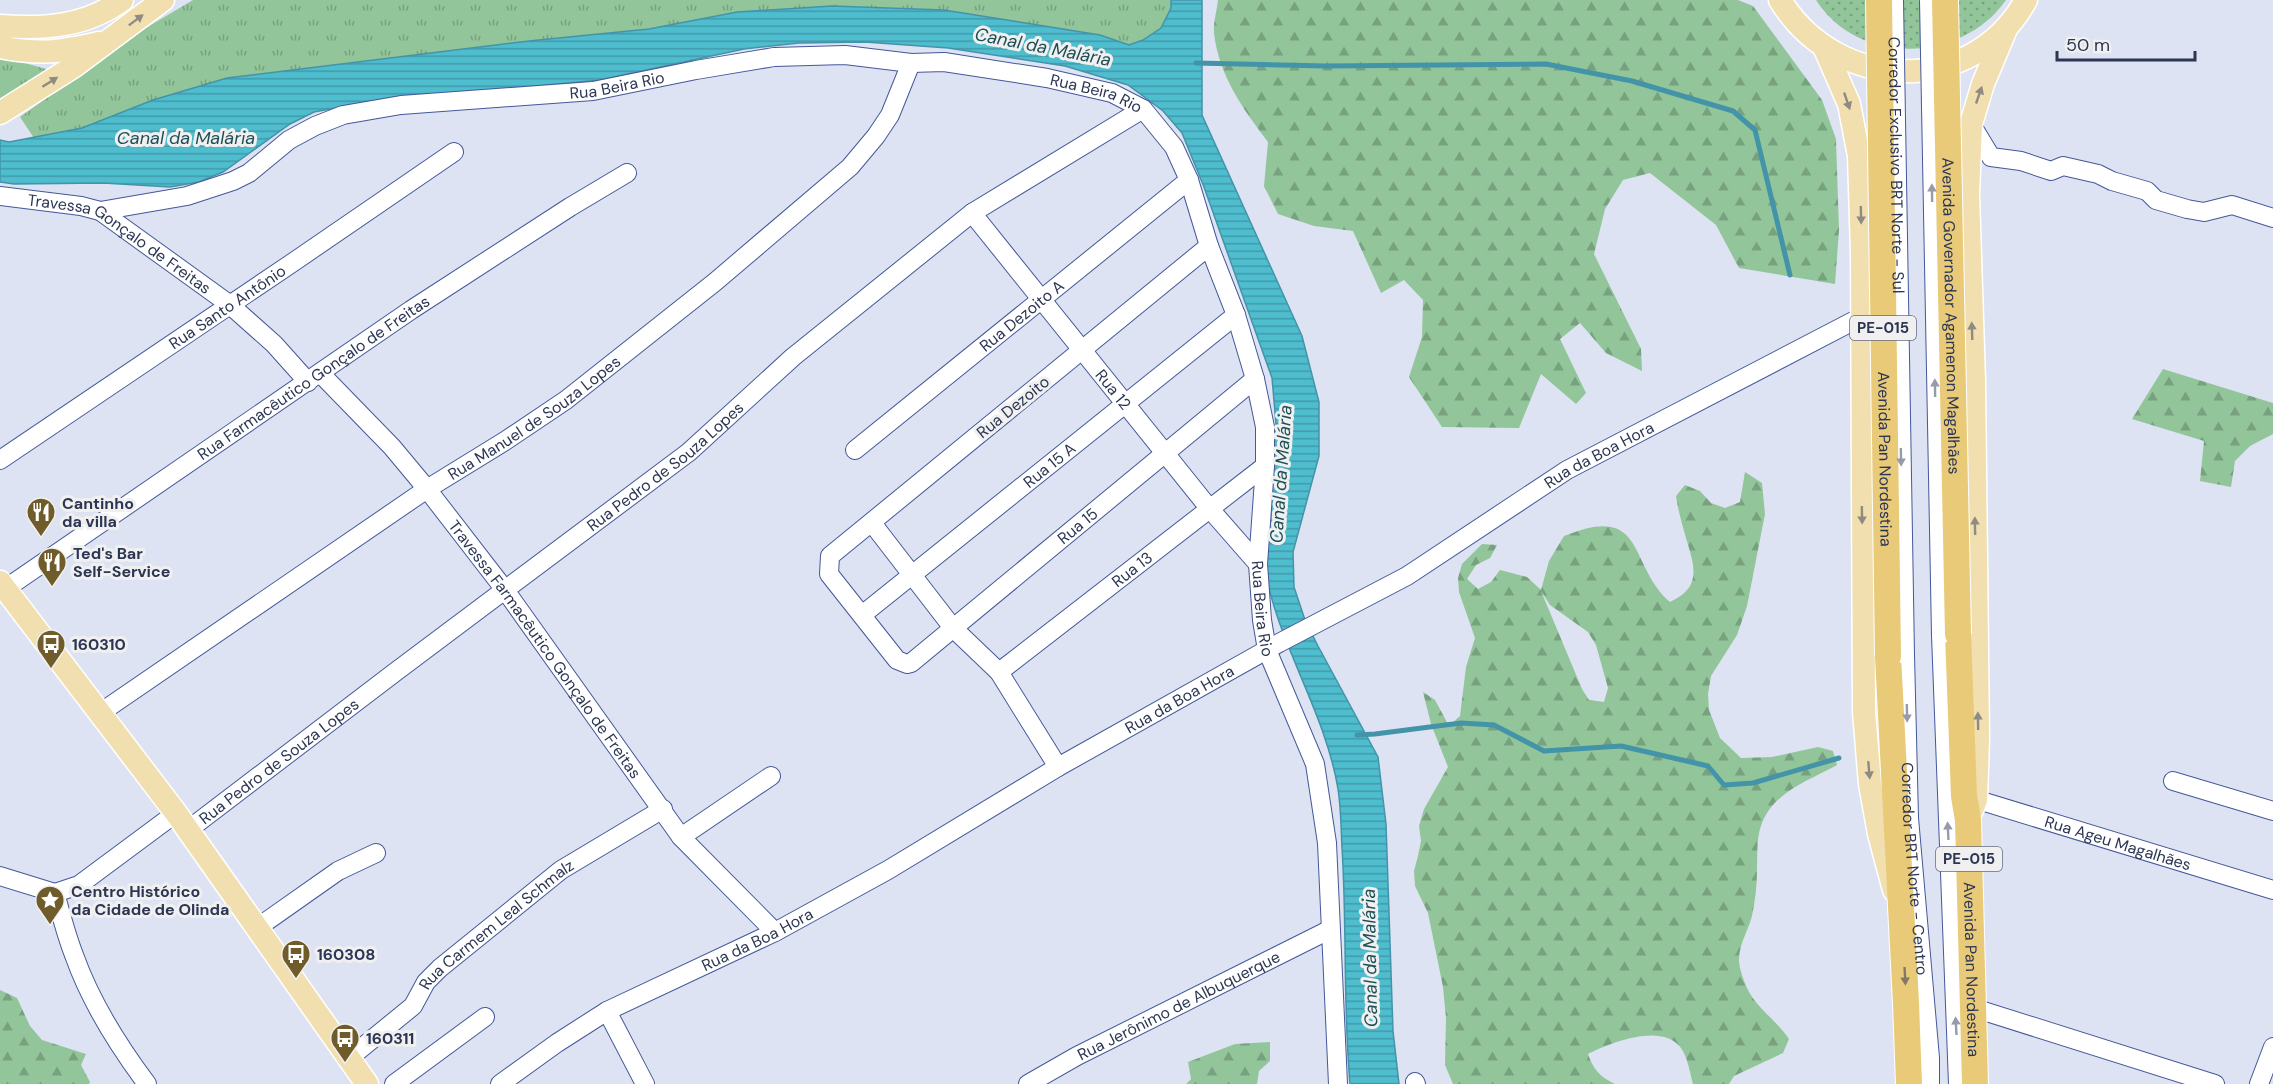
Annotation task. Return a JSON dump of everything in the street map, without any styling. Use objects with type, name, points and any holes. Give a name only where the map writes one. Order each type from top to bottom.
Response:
[{"type":"highway","name":"Avenida Pan Nordestina","points":[[1879,0],[1897,655],[1901,918],[1909,1084]]},
{"type":"highway","name":"Avenida Governador Agamenon Magalhães","points":[[1945,0],[1950,634]]},
{"type":"highway","name":"Avenida Pan Nordestina","points":[[1950,634],[1970,805],[1975,1084]]},
{"type":"main road","points":[[0,26],[35,29],[66,25],[90,18],[122,0]]},
{"type":"main road","points":[[0,112],[73,67],[163,0]]},
{"type":"main road","points":[[1780,0],[1793,19],[1825,49],[1868,67],[1905,72],[1933,69],[1960,61],[1984,47],[2016,15],[2041,0]]},
{"type":"main road","name":"Avenida Pan Nordestina","points":[[1970,805],[1978,739],[1974,381],[1968,194],[1971,124],[1983,84],[2016,15]]},
{"type":"main road","points":[[0,47],[29,52],[52,52],[110,41]]},
{"type":"main road","name":"Avenida Pan Nordestina","points":[[1825,49],[1849,104],[1859,156],[1864,712],[1870,784],[1879,834],[1901,918]]},
{"type":"main road","points":[[2,585],[182,822],[367,1084]]},
{"type":"street","name":"Corredor Exclusivo BRT Norte - Sul","points":[[1894,0],[1897,655]]},
{"type":"street","name":"Corredor BRT Norte - Centro","points":[[1929,0],[1950,634],[1958,1084]]},
{"type":"street","name":"Rua Beira Rio","points":[[100,211],[187,195],[233,182],[249,173],[289,140],[343,115],[401,105],[593,91],[774,57],[845,55],[911,63],[944,62],[1047,78],[1112,93],[1143,109],[1174,147],[1189,180],[1209,246],[1236,315],[1255,379],[1265,427],[1258,564],[1262,620],[1315,764],[1327,843],[1329,930],[1338,1084]]},
{"type":"street","name":"Rua Manuel de Souza Lopes","points":[[100,713],[427,489],[566,400],[715,282],[850,167],[890,115],[911,63]]},
{"type":"street","name":"Rua Pedro de Souza Lopes","points":[[55,893],[79,885],[182,822],[505,590],[689,452],[793,357],[972,213],[1143,109]]},
{"type":"street","points":[[1971,124],[1992,157],[2021,161],[2051,171],[2063,166],[2098,174],[2112,181],[2147,191],[2157,200],[2187,210],[2204,212],[2232,205],[2273,218]]},
{"type":"street","name":"Rua Santo Antônio","points":[[0,460],[454,152]]},
{"type":"street","name":"Rua Farmacêutico Gonçalo de Freitas","points":[[2,585],[314,377],[411,309],[627,173]]},
{"type":"street","name":"Rua Dezoito A","points":[[855,450],[1189,180]]},
{"type":"street","name":"Travessa Gonçalo de Freitas","points":[[0,196],[81,206],[100,211],[229,304],[392,447],[427,489]]},
{"type":"street","name":"Rua 12","points":[[972,213],[1209,508],[1258,564]]},
{"type":"street","name":"Rua Dezoito","points":[[862,615],[829,574],[830,556],[1209,246]]},
{"type":"street","name":"Rua 15 A","points":[[862,615],[1236,315]]},
{"type":"street","name":"Rua da Boa Hora","points":[[500,1084],[607,1011],[775,932],[888,870],[1058,767],[1273,646],[1407,576],[1567,470],[1861,317]]},
{"type":"street","name":"Rua 15","points":[[862,615],[897,660],[907,664],[911,663],[1255,379]]},
{"type":"street","name":"Rua 13","points":[[999,672],[1264,466]]},
{"type":"street","name":"Travessa Farmacêutico Gonçalo de Freitas","points":[[427,489],[505,590],[663,809]]},
{"type":"street","points":[[872,522],[953,628],[999,672],[1058,767]]},
{"type":"street","name":"Corredor BRT Norte - Centro","points":[[1897,655],[1930,1058],[1930,1084]]},
{"type":"street","points":[[681,837],[771,776]]},
{"type":"street","points":[[2173,781],[2273,811]]},
{"type":"street","name":"Rua Ageu Magalhães","points":[[1970,805],[2273,890]]},
{"type":"street","points":[[663,809],[681,837],[775,932]]},
{"type":"street","name":"Rua Carmem Leal Schmalz","points":[[348,1059],[413,1006],[426,982],[433,975],[561,870],[663,809]]},
{"type":"street","points":[[257,928],[338,871],[376,853]]},
{"type":"street","points":[[0,876],[55,893],[74,956],[92,998],[116,1041],[147,1084]]},
{"type":"street","name":"Rua Jerônimo de Albuquerque","points":[[1028,1084],[1077,1056],[1329,930]]},
{"type":"street","points":[[1974,1008],[2215,1084]]},
{"type":"street","points":[[607,1011],[645,1084]]},
{"type":"street","points":[[394,1084],[485,1017]]},
{"type":"street","points":[[2259,1084],[2273,1047]]},
{"type":"green space","points":[[193,0],[1171,0],[1171,8],[1161,28],[1143,40],[1129,45],[1100,35],[944,10],[832,6],[737,12],[649,29],[227,78],[153,100],[82,128],[34,138],[20,117],[134,35]]},
{"type":"green space","points":[[1218,0],[1738,0],[1753,6],[1822,100],[1836,139],[1839,230],[1835,284],[1739,268],[1716,225],[1650,173],[1623,180],[1605,209],[1594,254],[1641,349],[1642,371],[1606,353],[1580,323],[1560,339],[1586,393],[1576,404],[1541,374],[1519,428],[1442,427],[1409,377],[1422,337],[1423,300],[1404,280],[1381,293],[1353,231],[1314,226],[1278,214],[1264,186],[1268,142],[1234,91],[1221,64],[1214,29]]},
{"type":"green space","points":[[1816,0],[2006,0],[1987,21],[1964,36],[1938,45],[1911,49],[1883,46],[1858,37],[1835,22]]},
{"type":"green space","points":[[0,56],[53,71],[0,115]]},
{"type":"green space","points":[[2163,369],[2273,403],[2273,434],[2250,446],[2235,461],[2231,487],[2200,481],[2204,441],[2132,419]]},
{"type":"green space","points":[[1745,472],[1762,483],[1765,514],[1747,606],[1737,635],[1711,676],[1708,694],[1709,710],[1720,738],[1741,758],[1772,757],[1818,747],[1833,751],[1837,765],[1784,795],[1769,810],[1759,832],[1754,905],[1740,948],[1739,963],[1743,979],[1752,997],[1789,1039],[1783,1053],[1734,1076],[1729,1084],[1693,1084],[1683,1052],[1672,1040],[1662,1036],[1636,1037],[1622,1040],[1588,1054],[1598,1072],[1615,1084],[1453,1084],[1445,1065],[1446,1018],[1443,987],[1428,913],[1415,886],[1414,871],[1421,841],[1419,826],[1424,809],[1448,767],[1431,724],[1423,692],[1435,700],[1449,726],[1460,716],[1466,667],[1475,638],[1459,592],[1458,578],[1462,564],[1482,544],[1497,545],[1490,558],[1476,565],[1467,579],[1478,589],[1491,582],[1500,570],[1527,577],[1541,590],[1549,561],[1564,536],[1591,528],[1610,527],[1623,532],[1632,542],[1657,587],[1670,602],[1688,589],[1693,574],[1692,557],[1676,496],[1685,485],[1700,491],[1711,503],[1725,508],[1740,502]],"holes":[[[1541,591],[1550,605],[1588,632],[1596,645],[1608,688],[1604,702],[1589,700],[1582,689]]]},
{"type":"green space","points":[[0,990],[17,998],[30,1026],[42,1040],[86,1054],[81,1065],[89,1084],[0,1084]]},
{"type":"green space","points":[[1270,1042],[1270,1061],[1259,1071],[1257,1084],[1186,1084],[1191,1079],[1188,1062],[1235,1044]]},
{"type":"water","name":"Canal da Malária","points":[[1171,0],[1202,0],[1202,115],[1302,336],[1319,402],[1319,456],[1293,552],[1294,587],[1305,620],[1378,757],[1386,824],[1393,1031],[1399,1084],[1350,1084],[1338,789],[1323,731],[1279,621],[1264,564],[1276,424],[1272,378],[1204,187],[1182,133],[1163,111],[1128,85],[1065,66],[948,48],[865,42],[799,43],[744,49],[600,80],[368,102],[314,112],[290,124],[223,172],[199,182],[170,187],[103,183],[14,184],[0,182],[0,140],[9,142],[82,128],[153,100],[227,78],[529,41],[649,29],[737,12],[832,6],[944,10],[1100,35],[1129,45],[1143,40],[1161,28],[1171,8]]},
{"type":"waterway","points":[[1196,63],[1326,66],[1546,64],[1632,81],[1733,111],[1755,130],[1790,275]]},
{"type":"waterway","points":[[1357,735],[1461,723],[1494,725],[1544,751],[1621,746],[1708,766],[1724,785],[1753,783],[1839,758]]},
{"type":"place","name":"Cantinho da villa","points":[[41,538]]},
{"type":"place","name":"Ted's Bar Self-Service","points":[[52,588]]},
{"type":"place","name":"160310","points":[[51,670]]},
{"type":"place","name":"Centro Histórico da Cidade de Olinda","points":[[50,926]]},
{"type":"place","name":"160308","points":[[296,980]]},
{"type":"place","name":"160311","points":[[345,1064]]}]
